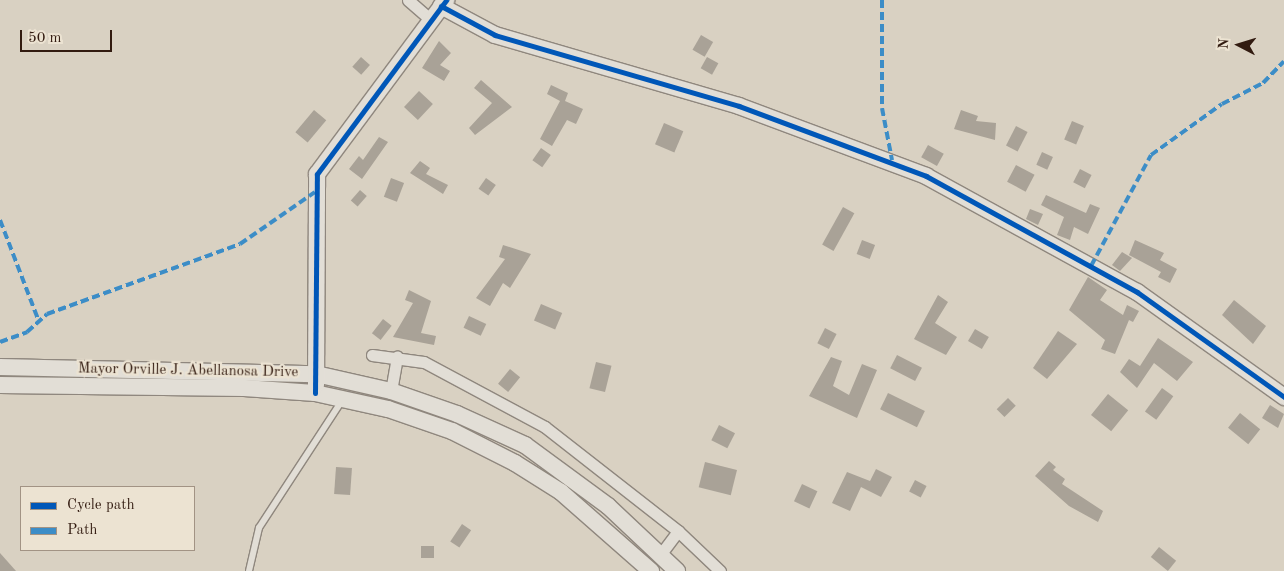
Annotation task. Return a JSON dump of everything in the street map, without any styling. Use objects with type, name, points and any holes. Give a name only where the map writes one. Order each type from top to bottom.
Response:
[{"type":"main road","points":[[315,393],[318,174],[430,19],[444,3],[495,35],[748,109],[926,176],[1137,292],[1284,397]]},
{"type":"main road","name":"Mayor Orville J. Abellanosa Drive","points":[[0,367],[316,374],[391,392],[457,414],[525,445],[608,506],[677,571]]},
{"type":"main road","name":"Mayor Orville J. Abellanosa Drive","points":[[0,385],[315,393],[388,408],[452,431],[515,463],[561,492],[650,571]]},
{"type":"street","points":[[408,0],[430,19]]},
{"type":"street","points":[[372,356],[397,357],[424,362],[545,427],[678,530],[720,571]]},
{"type":"street","points":[[391,392],[397,357]]},
{"type":"street","points":[[660,555],[678,530]]},
{"type":"lane","points":[[249,571],[259,528],[342,399]]},
{"type":"building","points":[[701,35],[713,42],[705,57],[692,50]]},
{"type":"building","points":[[439,41],[451,53],[440,65],[450,71],[444,81],[422,68]]},
{"type":"building","points":[[361,57],[370,65],[361,75],[352,67]]},
{"type":"building","points":[[707,57],[718,63],[712,75],[701,68]]},
{"type":"building","points":[[481,80],[512,107],[475,135],[469,128],[492,103],[474,88]]},
{"type":"building","points":[[551,85],[568,93],[565,101],[583,109],[576,124],[567,120],[552,146],[540,139],[560,101],[547,94]]},
{"type":"building","points":[[419,91],[433,104],[418,120],[404,107]]},
{"type":"building","points":[[314,110],[326,120],[308,142],[295,132]]},
{"type":"building","points":[[961,110],[978,116],[976,121],[996,123],[995,140],[954,129]]},
{"type":"building","points":[[1072,121],[1084,126],[1076,144],[1064,139]]},
{"type":"building","points":[[664,123],[683,131],[674,152],[655,144]]},
{"type":"building","points":[[1016,126],[1028,132],[1018,152],[1006,146]]},
{"type":"building","points":[[379,137],[388,142],[362,179],[349,169],[359,156],[363,160]]},
{"type":"building","points":[[928,145],[944,154],[937,166],[921,157]]},
{"type":"building","points":[[541,148],[551,155],[542,167],[532,160]]},
{"type":"building","points":[[1042,152],[1053,157],[1047,170],[1036,165]]},
{"type":"building","points":[[420,161],[430,168],[426,174],[448,185],[443,194],[410,173]]},
{"type":"building","points":[[1016,165],[1035,175],[1026,192],[1007,182]]},
{"type":"building","points":[[1080,169],[1092,175],[1085,188],[1073,182]]},
{"type":"building","points":[[391,178],[404,183],[397,202],[384,197]]},
{"type":"building","points":[[486,178],[496,185],[488,196],[479,189]]},
{"type":"building","points":[[360,190],[367,196],[358,206],[351,201]]},
{"type":"building","points":[[1046,195],[1086,213],[1090,204],[1100,208],[1088,234],[1074,227],[1070,240],[1057,235],[1064,217],[1041,205]]},
{"type":"building","points":[[843,207],[854,213],[834,251],[822,245]]},
{"type":"building","points":[[1030,209],[1043,214],[1038,225],[1026,219]]},
{"type":"building","points":[[862,240],[875,245],[870,259],[857,254]]},
{"type":"building","points":[[1135,240],[1164,253],[1160,260],[1177,269],[1170,283],[1158,277],[1161,272],[1129,255]]},
{"type":"building","points":[[503,245],[531,254],[510,288],[503,283],[490,306],[476,298],[505,259],[499,257]]},
{"type":"building","points":[[1122,252],[1132,258],[1120,271],[1112,265]]},
{"type":"building","points":[[1088,277],[1107,290],[1100,300],[1123,315],[1127,305],[1139,311],[1133,322],[1129,320],[1115,354],[1101,349],[1105,340],[1069,310]]},
{"type":"building","points":[[409,290],[431,301],[421,333],[436,336],[434,345],[393,337],[413,303],[405,300]]},
{"type":"building","points":[[938,295],[948,302],[935,323],[957,337],[946,355],[914,339]]},
{"type":"building","points":[[1234,300],[1266,326],[1253,344],[1222,315]]},
{"type":"building","points":[[541,304],[562,313],[555,330],[534,321]]},
{"type":"building","points":[[469,316],[486,324],[481,336],[464,328]]},
{"type":"building","points":[[383,319],[392,326],[381,340],[372,333]]},
{"type":"building","points":[[825,328],[837,334],[829,349],[817,343]]},
{"type":"building","points":[[975,329],[989,337],[982,349],[968,341]]},
{"type":"building","points":[[1058,331],[1077,344],[1047,379],[1033,368]]},
{"type":"building","points":[[1158,338],[1193,362],[1177,381],[1154,363],[1137,388],[1120,372],[1129,359],[1140,366]]},
{"type":"building","points":[[897,355],[922,368],[915,381],[890,368]]},
{"type":"building","points":[[831,357],[842,361],[833,386],[849,395],[862,364],[877,370],[857,418],[809,396]]},
{"type":"building","points":[[596,362],[612,366],[605,392],[589,388]]},
{"type":"building","points":[[510,369],[520,377],[508,392],[498,384]]},
{"type":"building","points":[[1162,388],[1173,396],[1156,420],[1145,411]]},
{"type":"building","points":[[888,393],[925,411],[917,427],[880,409]]},
{"type":"building","points":[[1108,394],[1128,410],[1111,431],[1091,415]]},
{"type":"building","points":[[1008,398],[1016,406],[1004,417],[997,409]]},
{"type":"building","points":[[1270,405],[1284,414],[1278,428],[1262,418]]},
{"type":"building","points":[[1240,413],[1260,429],[1248,444],[1228,428]]},
{"type":"building","points":[[719,425],[735,433],[727,448],[711,440]]},
{"type":"building","points":[[1049,461],[1056,467],[1053,470],[1065,479],[1062,484],[1103,511],[1098,522],[1069,506],[1035,476]]},
{"type":"building","points":[[705,462],[737,470],[731,495],[699,487]]},
{"type":"building","points":[[336,467],[352,468],[350,495],[334,494]]},
{"type":"building","points":[[876,469],[892,477],[881,497],[861,487],[850,511],[832,503],[847,472],[870,481]]},
{"type":"building","points":[[915,480],[927,486],[921,497],[909,492]]},
{"type":"building","points":[[802,484],[817,491],[809,508],[794,501]]},
{"type":"building","points":[[462,524],[471,530],[459,548],[450,541]]},
{"type":"building","points":[[421,546],[434,546],[434,558],[421,558]]},
{"type":"building","points":[[1159,547],[1176,561],[1168,571],[1151,557]]},
{"type":"building","points":[[0,553],[16,571],[0,571]]},
{"type":"marked path","points":[[882,0],[882,108],[892,160]]},
{"type":"marked path","points":[[1091,266],[1151,155],[1222,104],[1263,83],[1284,61]]},
{"type":"marked path","points":[[0,342],[27,332],[47,314],[240,244],[315,192]]},
{"type":"marked path","points":[[0,220],[38,319]]},
{"type":"cycle path","points":[[315,393],[317,174],[446,0]]},
{"type":"cycle path","points":[[441,6],[495,35],[739,106],[926,176],[1137,292],[1284,397]]}]
